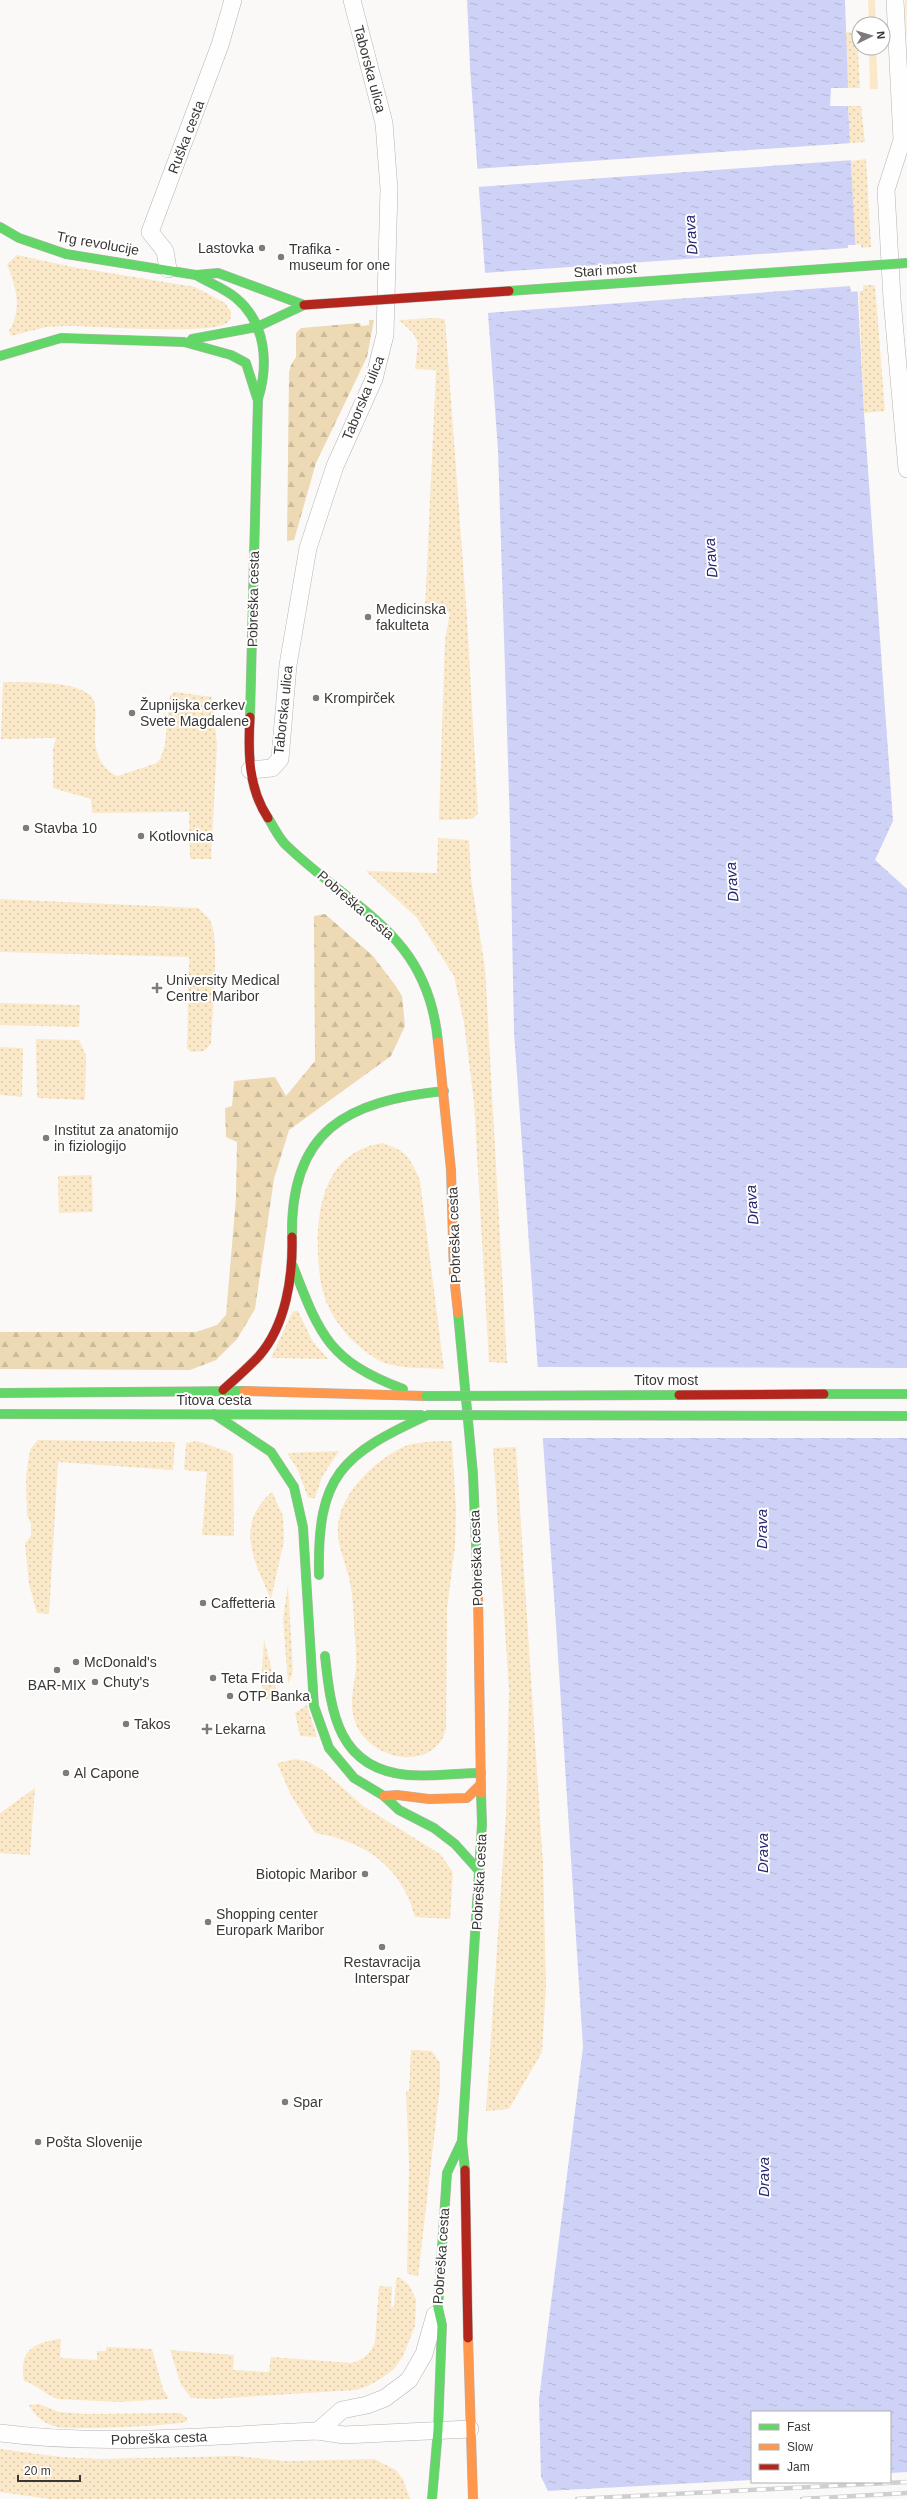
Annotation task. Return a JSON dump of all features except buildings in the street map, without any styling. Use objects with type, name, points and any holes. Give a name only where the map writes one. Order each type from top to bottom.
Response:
[{"type":"street","name":"Ruška cesta","points":[[168,269],[165,251],[150,232],[220,46],[233,0]]},
{"type":"street","name":"Taborska ulica","points":[[250,770],[272,768],[280,759],[288,665],[308,548],[335,466],[374,379],[385,335],[389,188],[384,123],[352,0]]},
{"type":"street","points":[[895,0],[902,140],[886,190],[892,299],[907,469]]},
{"type":"street","name":"Trg revolucije","points":[[0,227],[22,241],[48,249],[196,275]]},
{"type":"street","name":"Stari most","points":[[304,305],[907,263]]},
{"type":"street","points":[[196,275],[218,273],[304,305]]},
{"type":"street","points":[[196,275],[226,291],[240,302],[257,327],[262,338],[265,369],[264,381],[258,399]]},
{"type":"street","points":[[0,356],[32,345],[61,338],[184,342],[197,337],[236,332],[257,327],[304,305]]},
{"type":"street","points":[[184,342],[196,348],[228,352],[246,363],[258,399]]},
{"type":"street","name":"Pobreška cesta","points":[[258,399],[252,685],[248,724],[250,770],[260,806],[286,845],[379,921],[397,939],[422,977],[436,1018],[444,1091],[452,1170],[454,1276],[473,1474],[477,1561],[481,1773],[480,1872],[462,2141],[466,2178],[470,2429],[473,2499]]},
{"type":"street","points":[[223,1390],[259,1356],[277,1329],[293,1266],[292,1212],[300,1174],[317,1140],[341,1119],[372,1104],[415,1094],[444,1091]]},
{"type":"street","points":[[293,1266],[313,1318],[323,1336],[341,1357],[358,1371],[377,1380],[426,1396]]},
{"type":"street","name":"Titova cesta","points":[[0,1393],[223,1390],[426,1396]]},
{"type":"street","name":"Titov most","points":[[426,1396],[907,1394]]},
{"type":"street","name":"Titova cesta","points":[[0,1414],[428,1415]]},
{"type":"street","points":[[214,1414],[271,1452],[294,1486],[303,1527],[314,1706],[320,1728],[329,1748],[354,1778],[384,1796],[399,1810],[434,1828],[455,1844],[480,1872]]},
{"type":"street","points":[[320,1582],[320,1521],[331,1483],[356,1453],[393,1431],[428,1415],[907,1416]]},
{"type":"street","points":[[324,1644],[327,1682],[334,1719],[348,1748],[372,1768],[402,1774],[481,1773]]},
{"type":"street","points":[[384,1796],[397,1795],[429,1800],[467,1798],[481,1784]]},
{"type":"street","name":"Pobreška cesta","points":[[318,2431],[342,2410],[366,2405],[385,2398],[409,2380],[424,2354],[431,2336],[432,2322],[438,2308],[447,2173],[462,2141]]},
{"type":"street","points":[[432,2499],[438,2430],[442,2325],[438,2308]]},
{"type":"street","name":"Pobreška cesta","points":[[0,2434],[40,2439],[136,2440],[318,2431],[344,2435],[470,2429]]},
{"type":"shaded area","points":[[868,0],[875,0],[876,16],[869,16]]},
{"type":"shaded area","points":[[905,0],[907,0],[906,43]]},
{"type":"shaded area","points":[[845,32],[851,32],[851,56],[858,56],[860,88],[848,88]]},
{"type":"shaded area","points":[[869,56],[876,56],[878,89],[870,89]]},
{"type":"shaded area","points":[[848,106],[861,106],[865,142],[850,143]]},
{"type":"shaded area","points":[[866,159],[871,247],[861,248],[861,244],[854,245],[851,161]]},
{"type":"shaded area","points":[[17,255],[73,267],[195,287],[225,303],[231,312],[230,318],[227,323],[217,327],[199,329],[67,326],[46,327],[11,336],[9,331],[16,314],[17,298],[7,264]]},
{"type":"shaded area","points":[[863,285],[875,285],[885,411],[864,413],[859,291],[863,291]]},
{"type":"shaded area","points":[[433,318],[445,319],[467,618],[478,814],[472,819],[439,820],[445,640],[450,613],[425,610],[436,370],[415,369],[418,343],[413,333],[399,320]]},
{"type":"shaded area","points":[[3,682],[48,683],[72,687],[82,690],[90,695],[94,701],[95,708],[96,749],[106,768],[114,775],[118,776],[157,763],[161,757],[165,744],[170,696],[175,692],[212,697],[217,745],[211,859],[190,859],[189,812],[92,813],[91,799],[53,788],[53,748],[56,738],[1,739]]},
{"type":"shaded area","points":[[438,838],[469,840],[471,879],[485,968],[507,1363],[489,1362],[474,1102],[464,1023],[454,976],[417,918],[366,871],[437,873]]},
{"type":"shaded area","points":[[0,899],[198,908],[212,925],[214,935],[215,965],[211,1044],[204,1051],[191,1052],[187,1048],[189,957],[0,952]]},
{"type":"shaded area","points":[[0,1003],[80,1005],[79,1027],[0,1025]]},
{"type":"shaded area","points":[[36,1039],[79,1040],[86,1055],[85,1100],[37,1098]]},
{"type":"shaded area","points":[[0,1047],[23,1048],[22,1097],[0,1095]]},
{"type":"shaded area","points":[[382,1143],[397,1149],[407,1156],[420,1181],[444,1369],[410,1368],[393,1365],[371,1356],[357,1345],[339,1325],[327,1303],[321,1283],[318,1254],[319,1218],[328,1184],[337,1169],[348,1157],[363,1148]]},
{"type":"shaded area","points":[[92,1175],[93,1212],[59,1213],[58,1176]]},
{"type":"shaded area","points":[[293,1311],[298,1311],[313,1342],[328,1359],[271,1358]]},
{"type":"shaded area","points":[[38,1440],[175,1442],[173,1470],[58,1462],[49,1614],[37,1613],[29,1584],[25,1544],[31,1535],[31,1524],[27,1515],[26,1479],[28,1461],[31,1448]]},
{"type":"shaded area","points":[[197,1441],[227,1451],[233,1455],[234,1536],[202,1535],[207,1472],[184,1470],[186,1443]]},
{"type":"shaded area","points":[[440,1441],[452,1441],[456,1510],[455,1546],[447,1609],[446,1729],[439,1743],[429,1752],[416,1757],[402,1757],[375,1747],[364,1737],[353,1716],[352,1701],[356,1662],[353,1606],[350,1583],[341,1552],[338,1534],[339,1521],[342,1507],[349,1495],[358,1483],[378,1463],[405,1446]]},
{"type":"shaded area","points":[[516,1447],[543,1864],[546,1986],[542,2052],[509,2109],[486,2111],[506,1815],[509,1690],[493,1448]]},
{"type":"shaded area","points":[[339,1451],[322,1477],[315,1498],[308,1498],[298,1470],[287,1453]]},
{"type":"shaded area","points":[[272,1492],[283,1516],[284,1541],[271,1599],[254,1557],[251,1544],[251,1530],[253,1517],[260,1505]]},
{"type":"shaded area","points":[[288,1585],[293,1672],[288,1684],[283,1618]]},
{"type":"shaded area","points":[[264,1639],[278,1696],[266,1700],[258,1672],[262,1672]]},
{"type":"shaded area","points":[[307,1705],[317,1737],[300,1736],[295,1713]]},
{"type":"shaded area","points":[[296,1759],[309,1762],[324,1771],[363,1806],[440,1854],[453,1872],[450,1919],[415,1917],[409,1899],[401,1884],[379,1859],[350,1842],[315,1833],[291,1795],[277,1763]]},
{"type":"shaded area","points":[[35,1788],[30,1855],[0,1853],[0,1813]]},
{"type":"shaded area","points":[[411,2050],[432,2051],[440,2063],[440,2086],[418,2277],[407,2273],[409,2164],[406,2091],[409,2091]]},
{"type":"shaded area","points":[[399,2277],[409,2285],[416,2299],[415,2326],[403,2356],[394,2369],[368,2386],[356,2390],[211,2399],[191,2398],[181,2385],[170,2350],[234,2355],[233,2370],[269,2372],[271,2357],[351,2363],[360,2360],[369,2353],[375,2342],[379,2286],[392,2287],[391,2307],[394,2307],[396,2279]]},
{"type":"shaded area","points":[[61,2339],[60,2358],[97,2360],[97,2351],[106,2351],[106,2347],[152,2349],[163,2389],[169,2399],[119,2402],[58,2399],[24,2381],[23,2363],[25,2356],[29,2351],[41,2344]]},
{"type":"shaded area","points":[[39,2404],[59,2412],[84,2414],[180,2413],[187,2418],[187,2421],[180,2423],[125,2427],[57,2427],[40,2419],[29,2405]]},
{"type":"shaded area","points":[[0,2449],[61,2457],[101,2459],[236,2456],[285,2461],[374,2459],[396,2470],[403,2479],[410,2499],[50,2499],[0,2492]]},
{"type":"green space","points":[[369,320],[374,320],[367,357],[316,463],[294,540],[287,541],[289,372],[296,357],[296,333],[301,328],[360,323],[361,326],[369,325]]},
{"type":"green space","points":[[325,914],[373,956],[395,985],[402,996],[405,1026],[391,1056],[289,1130],[274,1179],[255,1309],[237,1339],[216,1360],[190,1370],[0,1369],[0,1332],[196,1332],[217,1325],[226,1315],[236,1198],[237,1142],[226,1137],[225,1108],[232,1106],[234,1081],[275,1077],[286,1096],[315,1061],[314,916]]},
{"type":"water","name":"Drava","points":[[467,0],[845,0],[848,88],[831,88],[830,106],[848,106],[864,413],[893,821],[875,860],[907,889],[907,2499],[551,2497],[541,2477],[539,2399],[583,2047],[556,1625],[514,1032],[510,826],[498,450],[470,67]]},
{"type":"pier","points":[[852,143],[853,160],[477,187],[475,169]]},
{"type":"pier","points":[[848,245],[856,245],[861,291],[851,292],[850,286],[486,313],[483,273],[848,248]]},
{"type":"pier","points":[[536,1367],[907,1368],[907,1438],[541,1438]]},
{"type":"pier","points":[[907,2472],[907,2499],[549,2499],[546,2491],[751,2480],[751,2483],[891,2483],[891,2473]]},
{"type":"railway","points":[[891,2483],[907,2482]]},
{"type":"railway","points":[[577,2499],[888,2483]]},
{"type":"railway","points":[[802,2499],[907,2493]]},
{"type":"traffic: fast","points":[[0,227],[19,238],[66,254],[196,275],[218,273],[304,305]]},
{"type":"traffic: fast","points":[[509,291],[907,263]]},
{"type":"traffic: fast","points":[[196,275],[231,294],[246,308],[254,319],[259,332],[264,358],[258,399],[250,717]]},
{"type":"traffic: fast","points":[[192,339],[257,327],[304,305]]},
{"type":"traffic: fast","points":[[0,356],[61,338],[184,342],[231,355],[246,363],[257,398]]},
{"type":"traffic: fast","points":[[268,818],[287,846],[362,908],[384,928],[404,950],[420,975],[431,1005],[438,1042]]},
{"type":"traffic: fast","points":[[292,1237],[294,1200],[301,1170],[314,1146],[331,1128],[353,1113],[379,1103],[410,1096],[444,1091]]},
{"type":"traffic: fast","points":[[293,1266],[311,1311],[330,1343],[358,1368],[378,1379],[403,1389]]},
{"type":"traffic: fast","points":[[458,1313],[473,1474],[478,1592]]},
{"type":"traffic: fast","points":[[0,1393],[244,1391]]},
{"type":"traffic: fast","points":[[824,1394],[907,1394]]},
{"type":"traffic: fast","points":[[426,1396],[679,1395]]},
{"type":"traffic: fast","points":[[0,1414],[421,1415]]},
{"type":"traffic: fast","points":[[214,1414],[271,1452],[294,1487],[303,1527],[314,1706],[329,1748],[354,1778],[384,1796],[399,1810],[434,1828],[455,1844],[480,1872]]},
{"type":"traffic: fast","points":[[319,1575],[323,1513],[330,1491],[340,1472],[355,1457],[374,1443],[398,1429],[428,1415]]},
{"type":"traffic: fast","points":[[428,1415],[907,1416]]},
{"type":"traffic: fast","points":[[325,1656],[327,1677],[335,1717],[342,1735],[353,1750],[366,1762],[385,1771],[408,1775],[426,1776],[481,1773]]},
{"type":"traffic: fast","points":[[465,2170],[462,2141],[482,1824],[481,1793]]},
{"type":"traffic: fast","points":[[432,2499],[438,2430],[442,2325],[438,2308],[447,2173],[462,2141]]},
{"type":"traffic: slow","points":[[438,1042],[451,1170],[454,1276],[458,1313]]},
{"type":"traffic: slow","points":[[244,1391],[426,1396]]},
{"type":"traffic: slow","points":[[478,1592],[481,1793]]},
{"type":"traffic: slow","points":[[384,1796],[397,1795],[429,1799],[467,1798],[481,1784]]},
{"type":"traffic: slow","points":[[468,2338],[473,2499]]},
{"type":"traffic: jam","points":[[304,305],[509,291]]},
{"type":"traffic: jam","points":[[250,717],[249,743],[253,782],[256,794],[268,818]]},
{"type":"traffic: jam","points":[[223,1390],[259,1356],[276,1330],[282,1315],[289,1284],[292,1237]]},
{"type":"traffic: jam","points":[[679,1395],[824,1394]]},
{"type":"traffic: jam","points":[[465,2170],[468,2338]]},
{"type":"place","name":"Lastovka","points":[[262,248]]},
{"type":"place","name":"Trafika - museum for one","points":[[281,257]]},
{"type":"place","name":"Medicinska fakulteta","points":[[368,617]]},
{"type":"place","name":"Krompirček","points":[[316,698]]},
{"type":"place","name":"Župnijska cerkev Svete Magdalene","points":[[132,713]]},
{"type":"place","name":"Stavba 10","points":[[26,828]]},
{"type":"place","name":"Kotlovnica","points":[[141,836]]},
{"type":"place","name":"University Medical Centre Maribor","points":[[157,988]]},
{"type":"place","name":"Institut za anatomijo in fiziologijo","points":[[46,1138]]},
{"type":"place","name":"Caffetteria","points":[[203,1603]]},
{"type":"place","name":"McDonald's","points":[[76,1662]]},
{"type":"place","name":"BAR-MIX","points":[[57,1670]]},
{"type":"place","name":"Teta Frida","points":[[213,1678]]},
{"type":"place","name":"Chuty's","points":[[95,1682]]},
{"type":"place","name":"OTP Banka","points":[[230,1696]]},
{"type":"place","name":"Takos","points":[[126,1724]]},
{"type":"place","name":"Lekarna","points":[[207,1729]]},
{"type":"place","name":"Al Capone","points":[[66,1773]]},
{"type":"place","name":"Biotopic Maribor","points":[[365,1874]]},
{"type":"place","name":"Shopping center Europark Maribor","points":[[208,1922]]},
{"type":"place","name":"Restavracija Interspar","points":[[382,1947]]},
{"type":"place","name":"Spar","points":[[285,2102]]},
{"type":"place","name":"Pošta Slovenije","points":[[38,2142]]}]
